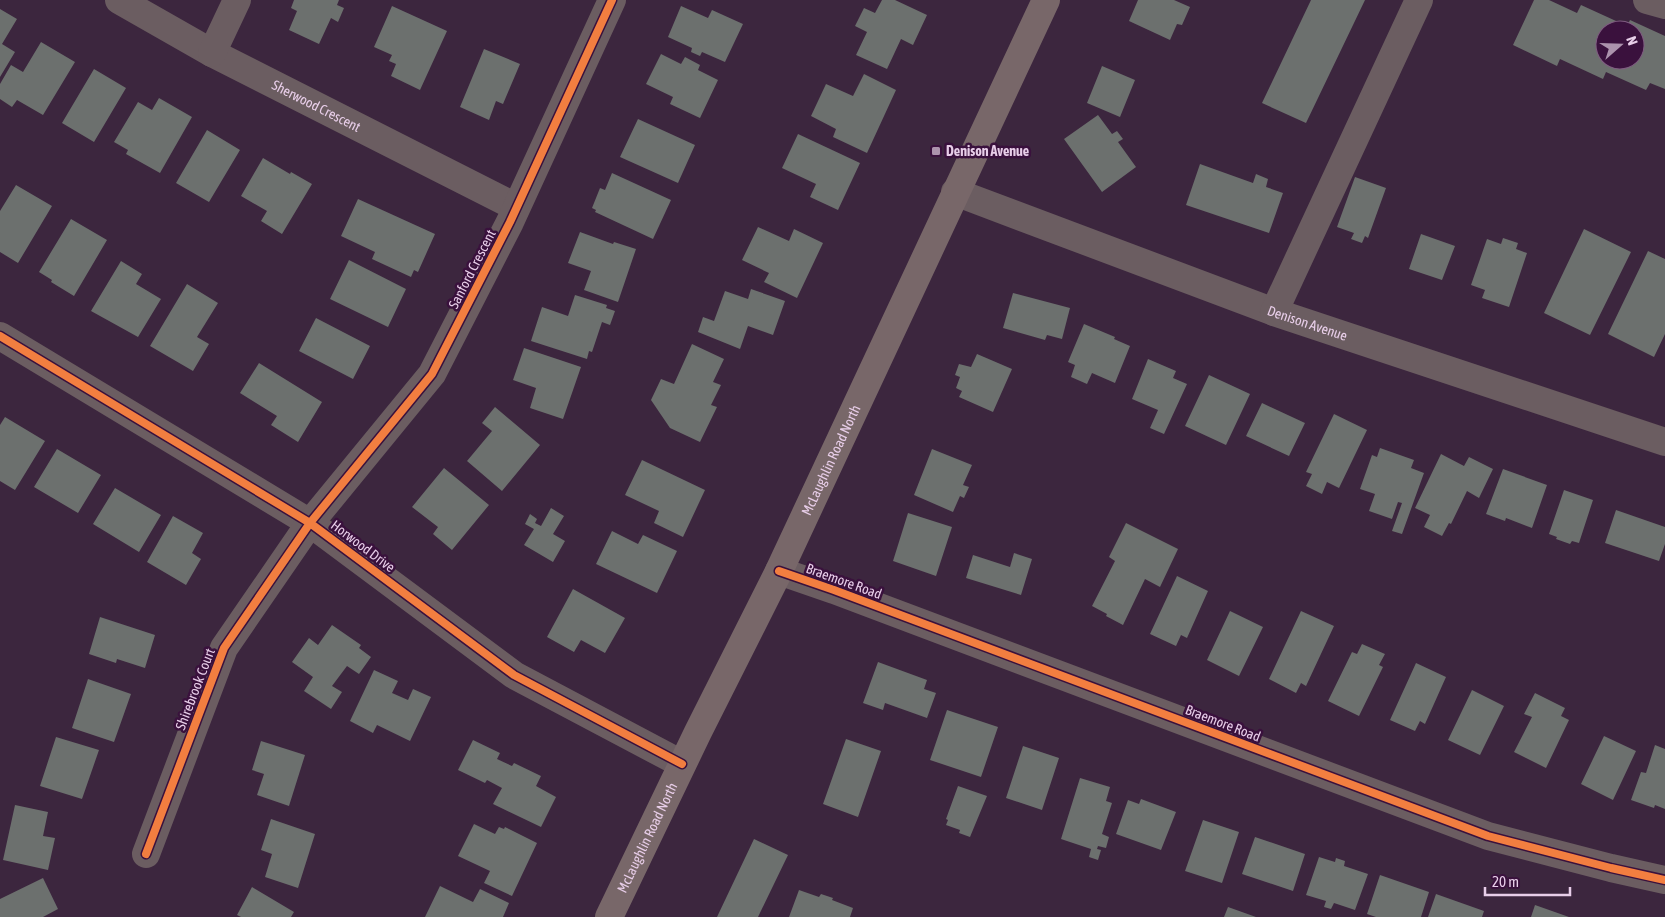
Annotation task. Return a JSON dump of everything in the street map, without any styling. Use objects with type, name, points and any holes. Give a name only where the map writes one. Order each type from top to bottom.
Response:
[{"type":"main road","name":"McLaughlin Road North","points":[[609,917],[682,764],[778,571],[1046,0]]},
{"type":"street","name":"Sherwood Crescent","points":[[119,0],[212,53],[516,207]]},
{"type":"street","points":[[212,53],[237,0]]},
{"type":"street","name":"Sanford Crescent","points":[[310,523],[432,374],[516,207],[612,0]]},
{"type":"street","points":[[1274,312],[1419,0]]},
{"type":"street","points":[[1647,0],[1665,5]]},
{"type":"street","name":"Denison Avenue","points":[[955,192],[1274,312],[1665,442]]},
{"type":"street","name":"Horwood Drive","points":[[0,336],[310,523],[514,675],[682,764]]},
{"type":"street","name":"Shirebrook Court","points":[[146,854],[224,648],[310,523]]},
{"type":"street","name":"Braemore Road","points":[[778,571],[834,590],[1488,836],[1610,868],[1665,880]]},
{"type":"building","points":[[294,0],[339,0],[337,5],[344,8],[338,22],[331,18],[319,44],[289,30],[297,11],[291,8]]},
{"type":"building","points":[[882,0],[895,0],[927,15],[913,45],[901,39],[887,69],[856,55],[867,32],[855,26],[864,8],[875,13]]},
{"type":"building","points":[[1138,0],[1174,0],[1190,7],[1182,25],[1177,24],[1170,40],[1129,21]]},
{"type":"building","points":[[1311,0],[1365,0],[1306,123],[1262,103]]},
{"type":"building","points":[[1534,0],[1549,0],[1577,13],[1581,5],[1614,20],[1595,20],[1595,70],[1645,70],[1645,27],[1665,36],[1665,89],[1650,83],[1646,90],[1606,72],[1603,79],[1560,59],[1557,66],[1513,45]]},
{"type":"building","points":[[392,6],[447,31],[420,90],[391,76],[396,64],[389,61],[392,55],[374,47]]},
{"type":"building","points":[[681,6],[708,18],[712,10],[743,24],[725,62],[702,52],[700,56],[691,52],[692,48],[668,37]]},
{"type":"building","points":[[0,9],[17,19],[2,44],[15,52],[0,77]]},
{"type":"building","points":[[41,42],[75,62],[43,115],[17,100],[12,107],[0,99],[0,84],[11,65],[23,72]]},
{"type":"building","points":[[484,49],[520,64],[503,104],[496,101],[489,120],[460,107]]},
{"type":"building","points":[[661,54],[681,64],[685,57],[700,65],[698,70],[718,80],[700,118],[670,104],[673,97],[646,84]]},
{"type":"building","points":[[1102,66],[1135,80],[1120,117],[1087,103]]},
{"type":"building","points":[[94,69],[126,88],[94,142],[62,123]]},
{"type":"building","points":[[864,74],[896,90],[867,153],[833,137],[836,129],[811,116],[826,84],[853,96]]},
{"type":"building","points":[[159,98],[192,117],[160,173],[126,154],[128,150],[114,142],[138,102],[152,110]]},
{"type":"building","points":[[1098,115],[1112,134],[1117,131],[1123,139],[1118,142],[1136,167],[1102,192],[1064,139]]},
{"type":"building","points":[[638,119],[695,145],[678,183],[620,157]]},
{"type":"building","points":[[207,130],[240,150],[209,202],[176,183]]},
{"type":"building","points":[[798,134],[860,163],[838,210],[810,197],[816,184],[782,168]]},
{"type":"building","points":[[263,158],[312,184],[282,234],[261,221],[267,211],[241,196]]},
{"type":"building","points":[[1200,164],[1253,183],[1256,174],[1268,179],[1266,187],[1283,193],[1269,233],[1186,205]]},
{"type":"building","points":[[612,173],[671,200],[653,239],[595,212],[596,210],[592,208],[600,188],[605,190]]},
{"type":"building","points":[[1355,177],[1386,188],[1368,238],[1365,236],[1362,243],[1351,239],[1354,233],[1337,227]]},
{"type":"building","points":[[16,185],[52,206],[18,263],[0,252],[0,211]]},
{"type":"building","points":[[358,199],[435,234],[418,272],[414,270],[411,277],[372,259],[375,252],[341,236]]},
{"type":"building","points":[[71,219],[107,240],[74,296],[39,272]]},
{"type":"building","points":[[758,227],[789,241],[794,229],[823,243],[797,298],[764,282],[769,273],[742,260]]},
{"type":"building","points":[[1584,229],[1631,252],[1590,335],[1544,313]]},
{"type":"building","points":[[580,232],[613,244],[614,242],[636,249],[618,302],[584,290],[591,271],[568,263]]},
{"type":"building","points":[[1421,234],[1455,246],[1442,280],[1409,269]]},
{"type":"building","points":[[1503,238],[1518,243],[1516,249],[1527,253],[1509,307],[1482,298],[1485,290],[1471,285],[1487,239],[1501,244]]},
{"type":"building","points":[[1648,251],[1665,259],[1665,334],[1654,357],[1608,334]]},
{"type":"building","points":[[349,260],[406,289],[388,327],[330,299]]},
{"type":"building","points":[[121,261],[142,274],[136,284],[161,299],[138,337],[91,311]]},
{"type":"building","points":[[187,284],[218,303],[197,337],[209,344],[193,371],[150,346]]},
{"type":"building","points":[[751,289],[785,301],[773,335],[748,326],[740,349],[698,332],[703,317],[714,321],[725,291],[748,299]]},
{"type":"building","points":[[1013,293],[1070,308],[1062,339],[1047,335],[1045,340],[1003,328]]},
{"type":"building","points":[[575,295],[607,305],[606,308],[615,311],[610,325],[602,322],[592,352],[589,351],[587,359],[531,341],[542,307],[568,316]]},
{"type":"building","points":[[316,318],[370,346],[353,379],[299,351]]},
{"type":"building","points":[[1084,324],[1115,337],[1114,339],[1130,346],[1115,383],[1092,373],[1087,384],[1071,377],[1075,365],[1068,362]]},
{"type":"building","points":[[692,344],[724,359],[713,382],[721,385],[711,405],[717,407],[700,442],[670,428],[651,400],[661,379],[674,384]]},
{"type":"building","points":[[524,348],[581,367],[563,419],[530,408],[536,388],[513,380]]},
{"type":"building","points":[[977,354],[1012,369],[993,412],[959,397],[962,391],[956,388],[960,377],[955,375],[959,364],[971,367]]},
{"type":"building","points":[[1148,359],[1176,371],[1173,378],[1187,384],[1164,434],[1150,428],[1158,410],[1132,399]]},
{"type":"building","points":[[259,363],[322,402],[298,442],[271,425],[277,416],[240,393]]},
{"type":"building","points":[[1209,375],[1250,394],[1226,445],[1185,426]]},
{"type":"building","points":[[1262,403],[1305,423],[1289,456],[1246,436]]},
{"type":"building","points":[[495,407],[540,445],[502,491],[467,461],[492,431],[482,423]]},
{"type":"building","points":[[1334,414],[1367,430],[1339,488],[1327,482],[1322,494],[1306,486],[1312,474],[1306,472]]},
{"type":"building","points":[[5,417],[45,441],[15,490],[0,481],[0,425]]},
{"type":"building","points":[[1380,448],[1414,460],[1411,468],[1424,473],[1402,534],[1392,531],[1402,503],[1398,502],[1392,519],[1369,511],[1375,494],[1360,489],[1372,455],[1377,457]]},
{"type":"building","points":[[57,449],[101,475],[78,513],[34,487]]},
{"type":"building","points":[[932,449],[972,465],[963,485],[969,487],[964,498],[960,496],[953,512],[914,495]]},
{"type":"building","points":[[1441,454],[1464,466],[1469,457],[1493,469],[1479,498],[1467,491],[1451,524],[1449,523],[1442,536],[1424,527],[1430,515],[1415,508]]},
{"type":"building","points":[[642,460],[705,490],[683,537],[654,523],[659,511],[625,495]]},
{"type":"building","points":[[444,468],[489,505],[452,550],[433,534],[438,527],[412,507]]},
{"type":"building","points":[[1503,469],[1547,485],[1532,528],[1506,518],[1505,521],[1486,514]]},
{"type":"building","points":[[115,488],[161,515],[139,552],[93,524]]},
{"type":"building","points":[[1564,490],[1593,500],[1579,543],[1572,541],[1570,544],[1556,539],[1557,537],[1549,534]]},
{"type":"building","points":[[551,508],[564,516],[553,534],[565,541],[553,562],[524,545],[534,529],[525,524],[530,514],[537,519],[535,523],[541,526]]},
{"type":"building","points":[[1616,510],[1665,527],[1665,544],[1659,561],[1605,543]]},
{"type":"building","points":[[908,513],[952,527],[936,576],[893,561]]},
{"type":"building","points":[[173,516],[203,533],[192,553],[201,559],[186,585],[147,562]]},
{"type":"building","points":[[1126,523],[1178,549],[1160,587],[1145,579],[1123,625],[1092,606],[1115,561],[1109,557]]},
{"type":"building","points":[[612,531],[638,544],[643,535],[677,551],[657,593],[596,564]]},
{"type":"building","points":[[1014,553],[1032,559],[1021,595],[966,578],[973,555],[1010,567]]},
{"type":"building","points":[[1177,576],[1208,591],[1187,638],[1181,635],[1176,646],[1150,634]]},
{"type":"building","points":[[573,589],[625,618],[605,653],[581,640],[574,652],[547,637]]},
{"type":"building","points":[[1230,611],[1263,627],[1239,676],[1207,660]]},
{"type":"building","points":[[1301,611],[1334,626],[1306,686],[1301,683],[1296,693],[1269,679]]},
{"type":"building","points":[[100,617],[155,635],[145,668],[117,659],[116,663],[89,654]]},
{"type":"building","points":[[332,625],[361,645],[359,648],[371,657],[359,674],[347,666],[332,686],[342,692],[331,709],[304,691],[313,677],[292,662],[309,638],[318,645]]},
{"type":"building","points":[[1362,644],[1385,654],[1379,665],[1383,667],[1359,716],[1328,701],[1352,652],[1357,654]]},
{"type":"building","points":[[878,662],[927,680],[924,689],[936,693],[927,718],[885,703],[883,710],[863,703]]},
{"type":"building","points":[[1416,663],[1446,677],[1425,724],[1420,721],[1415,731],[1390,720]]},
{"type":"building","points":[[374,670],[398,681],[392,693],[408,700],[413,689],[431,697],[410,741],[377,725],[373,733],[350,721]]},
{"type":"building","points":[[88,679],[131,694],[114,742],[72,728]]},
{"type":"building","points":[[1472,690],[1504,706],[1480,755],[1448,740]]},
{"type":"building","points":[[1535,693],[1565,708],[1561,716],[1569,720],[1546,768],[1514,752],[1532,717],[1524,714]]},
{"type":"building","points":[[947,710],[998,727],[981,777],[930,760]]},
{"type":"building","points":[[1604,736],[1636,751],[1613,800],[1581,784]]},
{"type":"building","points":[[56,737],[99,750],[82,799],[40,786]]},
{"type":"building","points":[[846,739],[881,751],[858,817],[823,804]]},
{"type":"building","points":[[473,740],[500,753],[497,759],[512,766],[514,763],[541,776],[536,786],[556,797],[541,827],[493,804],[502,788],[487,780],[485,783],[458,770]]},
{"type":"building","points":[[261,741],[305,755],[289,806],[257,795],[264,774],[252,770]]},
{"type":"building","points":[[1655,745],[1665,749],[1665,809],[1655,805],[1654,808],[1631,800],[1641,772],[1646,773]]},
{"type":"building","points":[[1023,746],[1059,758],[1042,810],[1006,798]]},
{"type":"building","points":[[1080,778],[1110,787],[1106,801],[1112,803],[1102,834],[1109,837],[1106,848],[1098,846],[1097,849],[1101,850],[1098,860],[1089,857],[1091,849],[1061,839]]},
{"type":"building","points":[[958,786],[987,796],[970,837],[959,833],[960,830],[946,825],[948,820],[946,819]]},
{"type":"building","points":[[1141,799],[1176,812],[1161,850],[1116,834],[1128,800],[1139,804]]},
{"type":"building","points":[[15,805],[48,812],[43,836],[55,838],[48,870],[3,860]]},
{"type":"building","points":[[271,819],[315,834],[298,888],[265,877],[272,854],[261,850]]},
{"type":"building","points":[[1203,820],[1239,832],[1222,883],[1185,871]]},
{"type":"building","points":[[474,824],[495,834],[499,827],[504,829],[505,827],[537,843],[512,896],[484,883],[490,871],[458,856]]},
{"type":"building","points":[[1255,837],[1305,854],[1293,891],[1242,874]]},
{"type":"building","points":[[754,839],[788,855],[758,917],[717,917]]},
{"type":"building","points":[[1319,857],[1335,862],[1336,858],[1345,861],[1344,866],[1368,874],[1355,910],[1334,903],[1331,909],[1324,907],[1326,901],[1306,895]]},
{"type":"building","points":[[1380,875],[1429,892],[1421,917],[1376,917],[1367,914]]},
{"type":"building","points":[[43,878],[58,909],[43,917],[0,917],[0,899]]},
{"type":"building","points":[[440,886],[473,902],[480,889],[509,903],[503,917],[425,917]]},
{"type":"building","points":[[252,887],[294,912],[291,917],[241,917],[237,915]]},
{"type":"building","points":[[799,890],[819,897],[821,894],[833,898],[832,900],[853,908],[850,917],[789,917]]},
{"type":"building","points":[[1436,894],[1484,911],[1482,917],[1428,917]]},
{"type":"building","points":[[1535,905],[1569,917],[1531,917]]},
{"type":"building","points":[[1228,907],[1256,917],[1224,917]]},
{"type":"cycle path","points":[[146,854],[224,648],[310,523],[432,374],[510,222],[612,0]]},
{"type":"cycle path","points":[[0,336],[310,523],[514,675],[682,764]]},
{"type":"cycle path","points":[[779,571],[1488,836],[1665,880]]},
{"type":"place","name":"Denison Avenue","points":[[936,151]]}]
